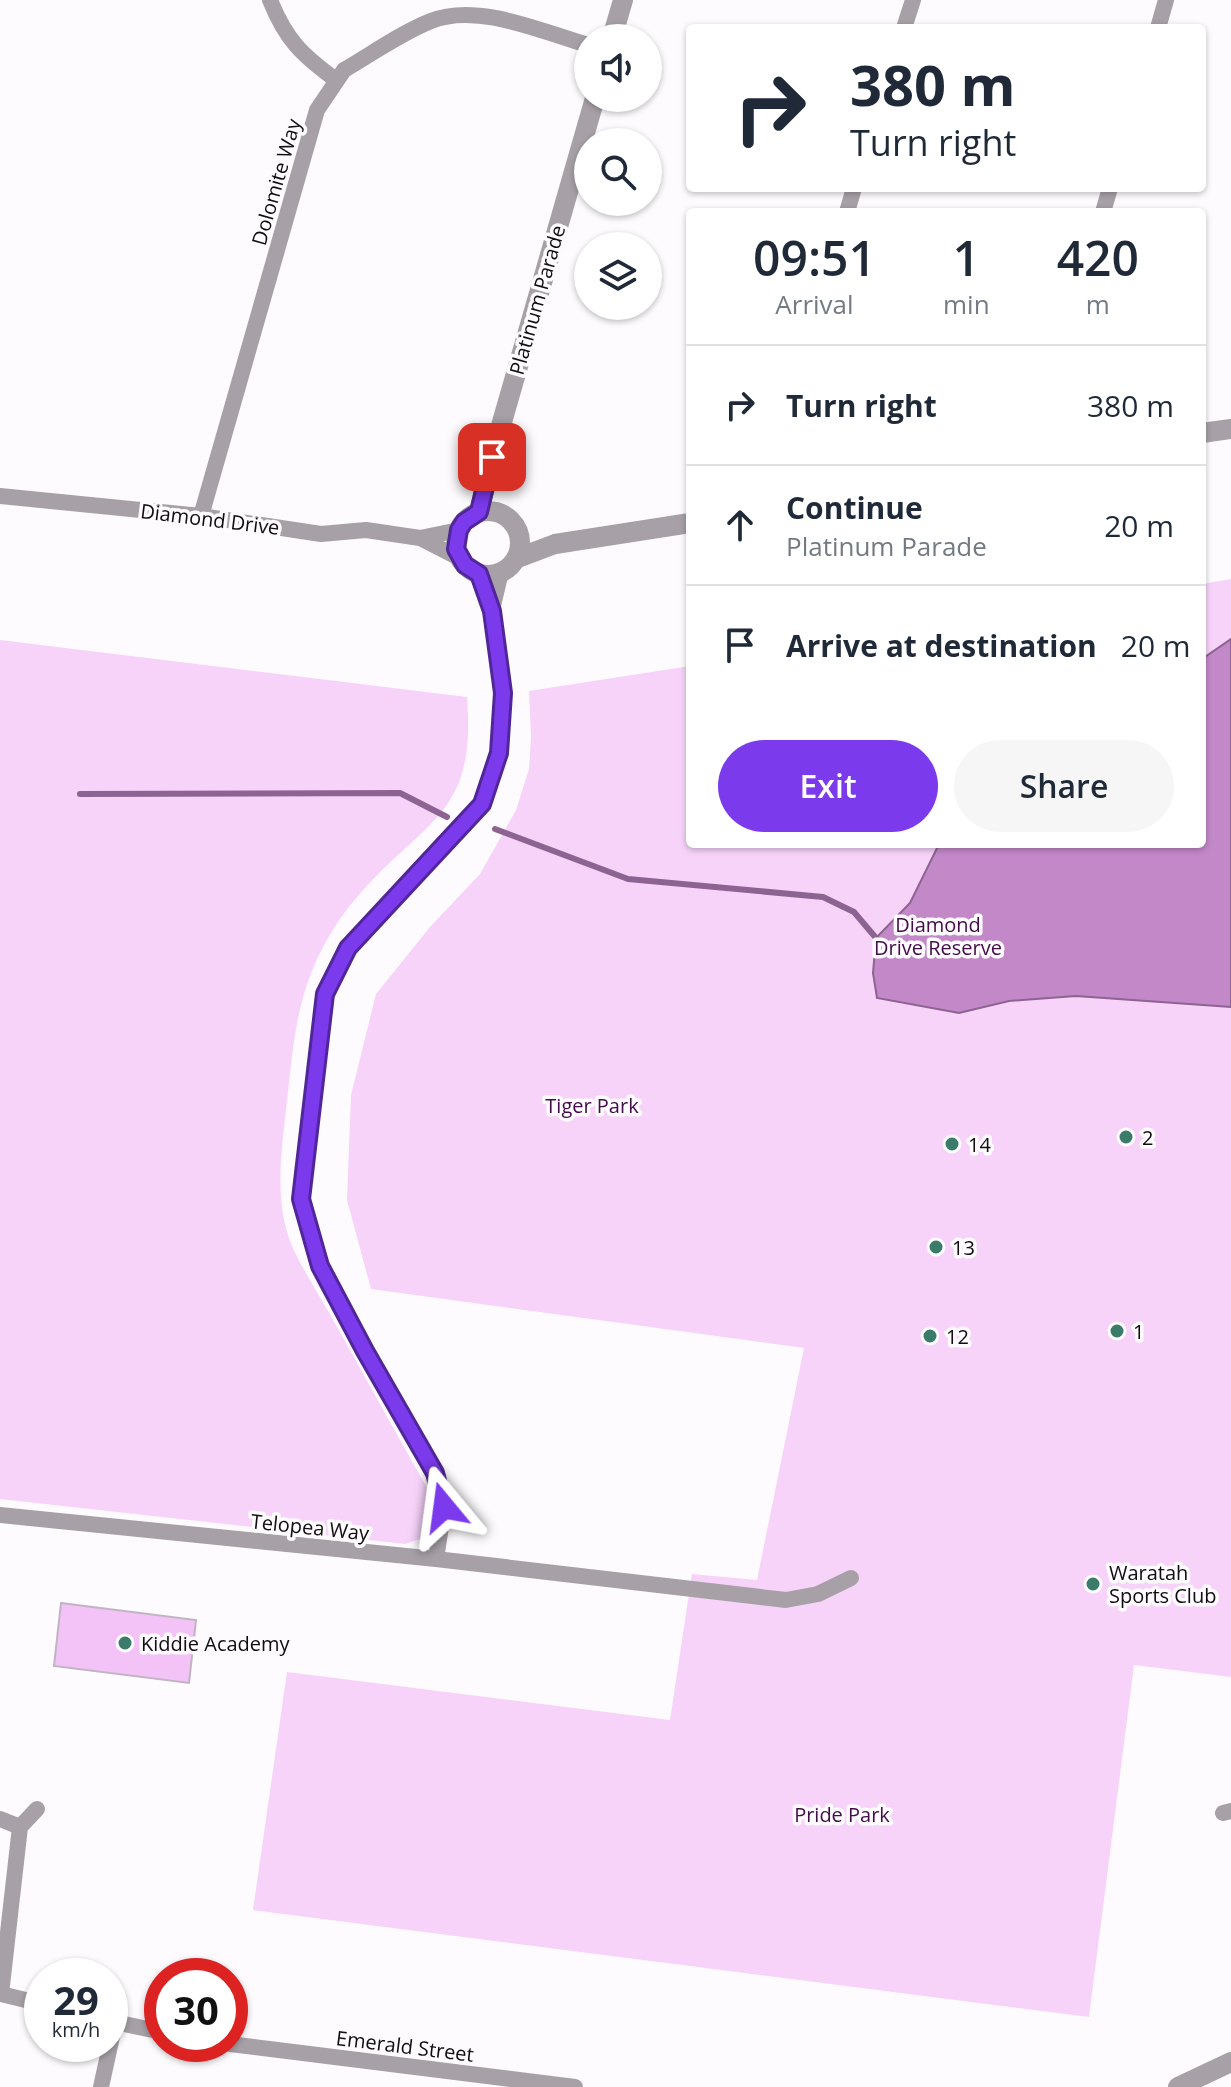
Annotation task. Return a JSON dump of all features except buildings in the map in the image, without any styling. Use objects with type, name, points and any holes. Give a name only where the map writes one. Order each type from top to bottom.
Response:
[{"type":"street","points":[[270,0],[281,28],[301,54],[336,80]]},
{"type":"street","points":[[616,24],[623,0]]},
{"type":"street","points":[[905,24],[913,0]]},
{"type":"street","points":[[1159,24],[1166,0]]},
{"type":"street","name":"Dolomite Way","points":[[201,516],[317,110],[336,80],[344,70],[413,30],[433,20],[456,15],[500,19],[574,41]]},
{"type":"street","name":"Platinum Parade","points":[[479,512],[591,112]]},
{"type":"street","points":[[1206,432],[1231,429]]},
{"type":"street","name":"Platinum Parade","points":[[492,457],[507,518]]},
{"type":"street","name":"Diamond Drive","points":[[0,496],[201,516],[321,534],[366,530],[420,538],[459,558]]},
{"type":"street","points":[[555,544],[485,509],[464,522],[456,539],[459,558],[471,571],[479,574],[501,572],[518,558],[555,544],[686,524]]},
{"type":"street","points":[[507,518],[520,537],[518,558]]},
{"type":"street","name":"Diamond Drive","points":[[420,538],[459,530]]},
{"type":"street","points":[[492,611],[501,572]]},
{"type":"street","points":[[436,1559],[444,1507],[435,1473],[320,1266],[301,1199],[325,994],[348,948],[482,804],[499,753],[503,693],[492,611],[479,574]]},
{"type":"street","name":"Telopea Way","points":[[0,1515],[436,1559],[786,1600],[818,1594],[851,1578]]},
{"type":"street","points":[[24,2000],[1,1994],[20,1827],[37,1809]]},
{"type":"street","points":[[0,1819],[20,1827]]},
{"type":"street","name":"Emerald Street","points":[[248,2046],[575,2087]]},
{"type":"street","points":[[101,2087],[105,2062]]},
{"type":"street","points":[[1178,2087],[1231,2062]]},
{"type":"green space","points":[[1231,579],[1231,1677],[1134,1665],[1089,2017],[253,1910],[287,1672],[670,1720],[692,1574],[757,1580],[804,1348],[371,1289],[347,1200],[351,1095],[376,994],[430,927],[480,874],[516,810],[529,769],[529,691],[686,667],[686,848],[1206,848],[1206,583]]},
{"type":"green space","points":[[0,640],[467,697],[468,735],[464,765],[456,789],[444,809],[348,908],[328,938],[312,971],[295,1035],[281,1156],[282,1211],[292,1246],[431,1495],[432,1516],[423,1538],[405,1544],[0,1499]]},
{"type":"shaded area","points":[[1231,639],[1231,1007],[1076,996],[1009,1001],[959,1013],[877,998],[873,973],[876,938],[910,903],[937,848],[1206,848],[1206,656]]},
{"type":"waterway","points":[[80,794],[400,793],[447,817]]},
{"type":"waterway","points":[[495,829],[628,879],[823,897],[854,912],[876,938]]},
{"type":"place","name":"2","points":[[1126,1137]]},
{"type":"place","name":"14","points":[[952,1144]]},
{"type":"place","name":"13","points":[[936,1247]]},
{"type":"place","name":"1","points":[[1117,1331]]},
{"type":"place","name":"12","points":[[930,1336]]},
{"type":"place","name":"Waratah Sports Club","points":[[1093,1584]]},
{"type":"place","name":"Kiddie Academy","points":[[125,1643]]},
{"type":"route","points":[[444,1507],[435,1473],[320,1266],[301,1199],[325,994],[348,948],[482,804],[499,753],[503,693],[492,611],[479,574],[465,565],[456,549],[459,530],[470,516],[479,512],[492,457]]},
{"type":"park label","name":"Diamond Drive Reserve","points":[[938,936]]},
{"type":"park label","name":"Tiger Park","points":[[592,1105]]},
{"type":"park label","name":"Pride Park","points":[[842,1814]]}]
